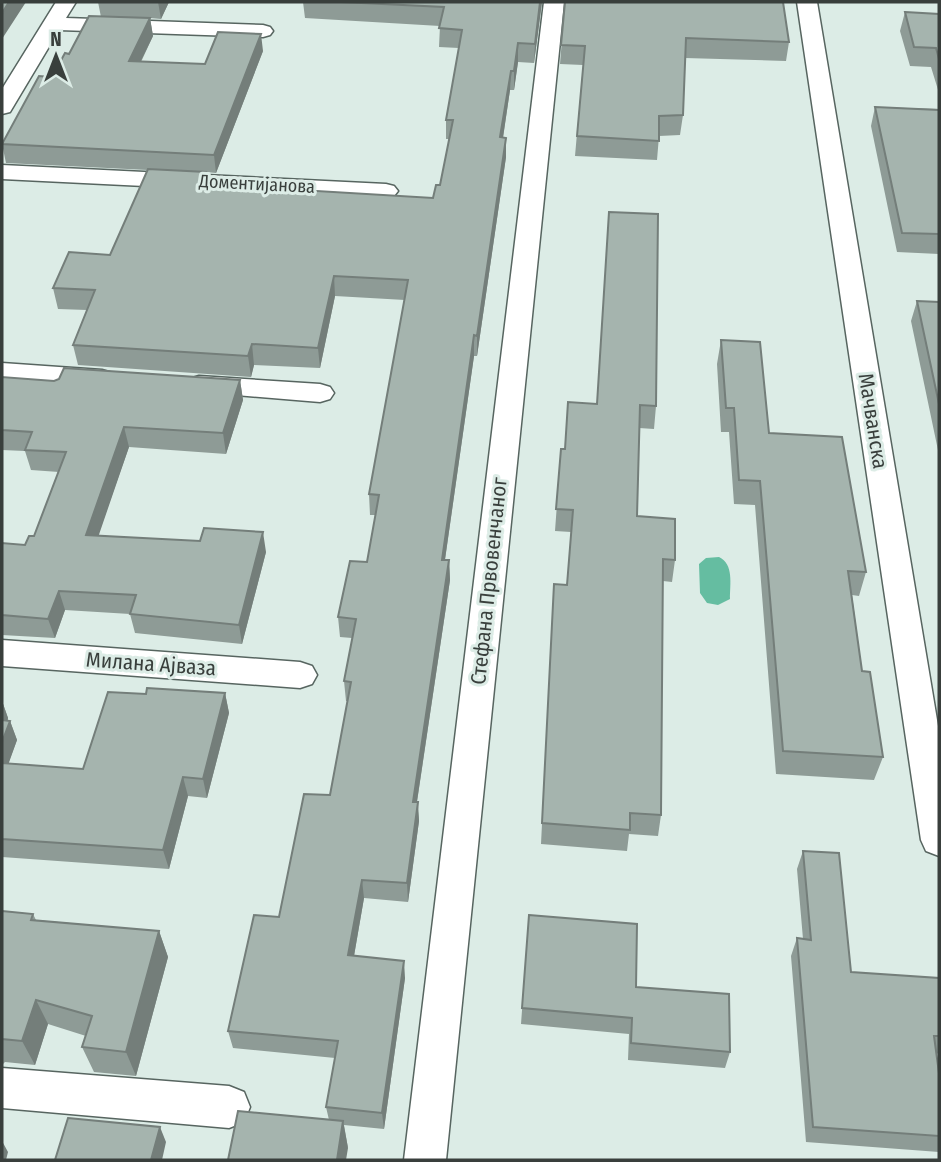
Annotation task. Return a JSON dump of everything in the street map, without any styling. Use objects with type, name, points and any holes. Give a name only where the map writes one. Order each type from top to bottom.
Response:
[{"type":"street","points":[[5,97],[66,2]]},
{"type":"street","name":"Стефана Првовенчаног","points":[[425,1160],[554,2]]},
{"type":"street","name":"Мачванска","points":[[807,2],[939,840]]},
{"type":"street","points":[[53,24],[263,31]]},
{"type":"street","name":"Доментијанова","points":[[2,172],[386,191]]},
{"type":"street","points":[[2,372],[126,380]]},
{"type":"street","points":[[168,383],[320,393]]},
{"type":"street","name":"Милана Ајваза","points":[[2,653],[300,675]]},
{"type":"street","points":[[2,1088],[229,1107]]},
{"type":"shaded area","points":[[719,557],[729,569],[730,599],[718,605],[707,603],[700,593],[699,564],[706,558]]},
{"type":"building","points":[[2,2],[9,2],[2,13]]},
{"type":"building","points":[[341,2],[540,2],[535,44],[518,43],[500,137],[506,138],[442,560],[449,560],[413,802],[418,802],[407,883],[362,880],[348,955],[404,961],[382,1113],[326,1107],[338,1041],[228,1031],[254,915],[279,917],[304,794],[330,795],[351,682],[344,681],[356,619],[338,617],[350,561],[367,562],[379,495],[369,494],[408,280],[334,276],[318,348],[252,344],[248,356],[73,345],[95,290],[53,288],[69,252],[110,255],[148,169],[206,172],[202,184],[433,198],[436,185],[440,185],[453,120],[446,120],[462,30],[439,28],[444,7]]},
{"type":"building","points":[[565,2],[783,2],[789,42],[686,38],[683,115],[659,116],[659,141],[577,136],[585,46],[561,45]]},
{"type":"building","points":[[905,12],[939,14],[939,59],[936,48],[914,47]]},
{"type":"building","points":[[89,16],[150,18],[129,61],[205,64],[218,32],[261,34],[214,155],[2,144],[39,76],[52,77],[65,53],[69,54]]},
{"type":"building","points":[[875,107],[939,110],[939,234],[902,233]]},
{"type":"building","points":[[609,212],[658,214],[656,406],[640,405],[637,516],[675,519],[675,560],[663,559],[661,815],[630,813],[630,830],[542,823],[554,584],[567,585],[573,510],[556,509],[561,449],[565,449],[568,402],[597,404]]},
{"type":"building","points":[[917,301],[939,302],[939,404]]},
{"type":"building","points":[[721,340],[760,342],[769,433],[842,437],[866,572],[848,571],[862,671],[870,672],[883,757],[783,751],[760,481],[739,480],[734,408],[726,408]]},
{"type":"building","points":[[64,368],[240,380],[223,433],[124,427],[86,535],[200,541],[204,528],[263,532],[239,625],[130,614],[136,595],[59,591],[48,619],[2,615],[2,543],[25,545],[29,536],[34,536],[66,452],[25,450],[32,432],[2,430],[2,377],[54,381],[59,379]]},
{"type":"building","points":[[147,688],[225,693],[203,779],[183,777],[163,850],[2,839],[2,763],[83,769],[108,692],[146,694]]},
{"type":"building","points":[[2,720],[10,721],[2,742]]},
{"type":"building","points":[[803,851],[839,853],[851,972],[939,978],[939,1036],[934,1036],[939,1073],[939,1136],[813,1127],[797,938],[811,940]]},
{"type":"building","points":[[2,911],[33,914],[31,920],[159,931],[126,1052],[82,1047],[92,1016],[36,1000],[22,1041],[2,1039]]},
{"type":"building","points":[[529,915],[637,924],[636,987],[729,994],[730,1052],[631,1043],[632,1018],[522,1008]]},
{"type":"building","points":[[238,1111],[343,1121],[337,1160],[228,1160]]},
{"type":"building","points":[[68,1118],[160,1127],[151,1160],[55,1160]]}]
